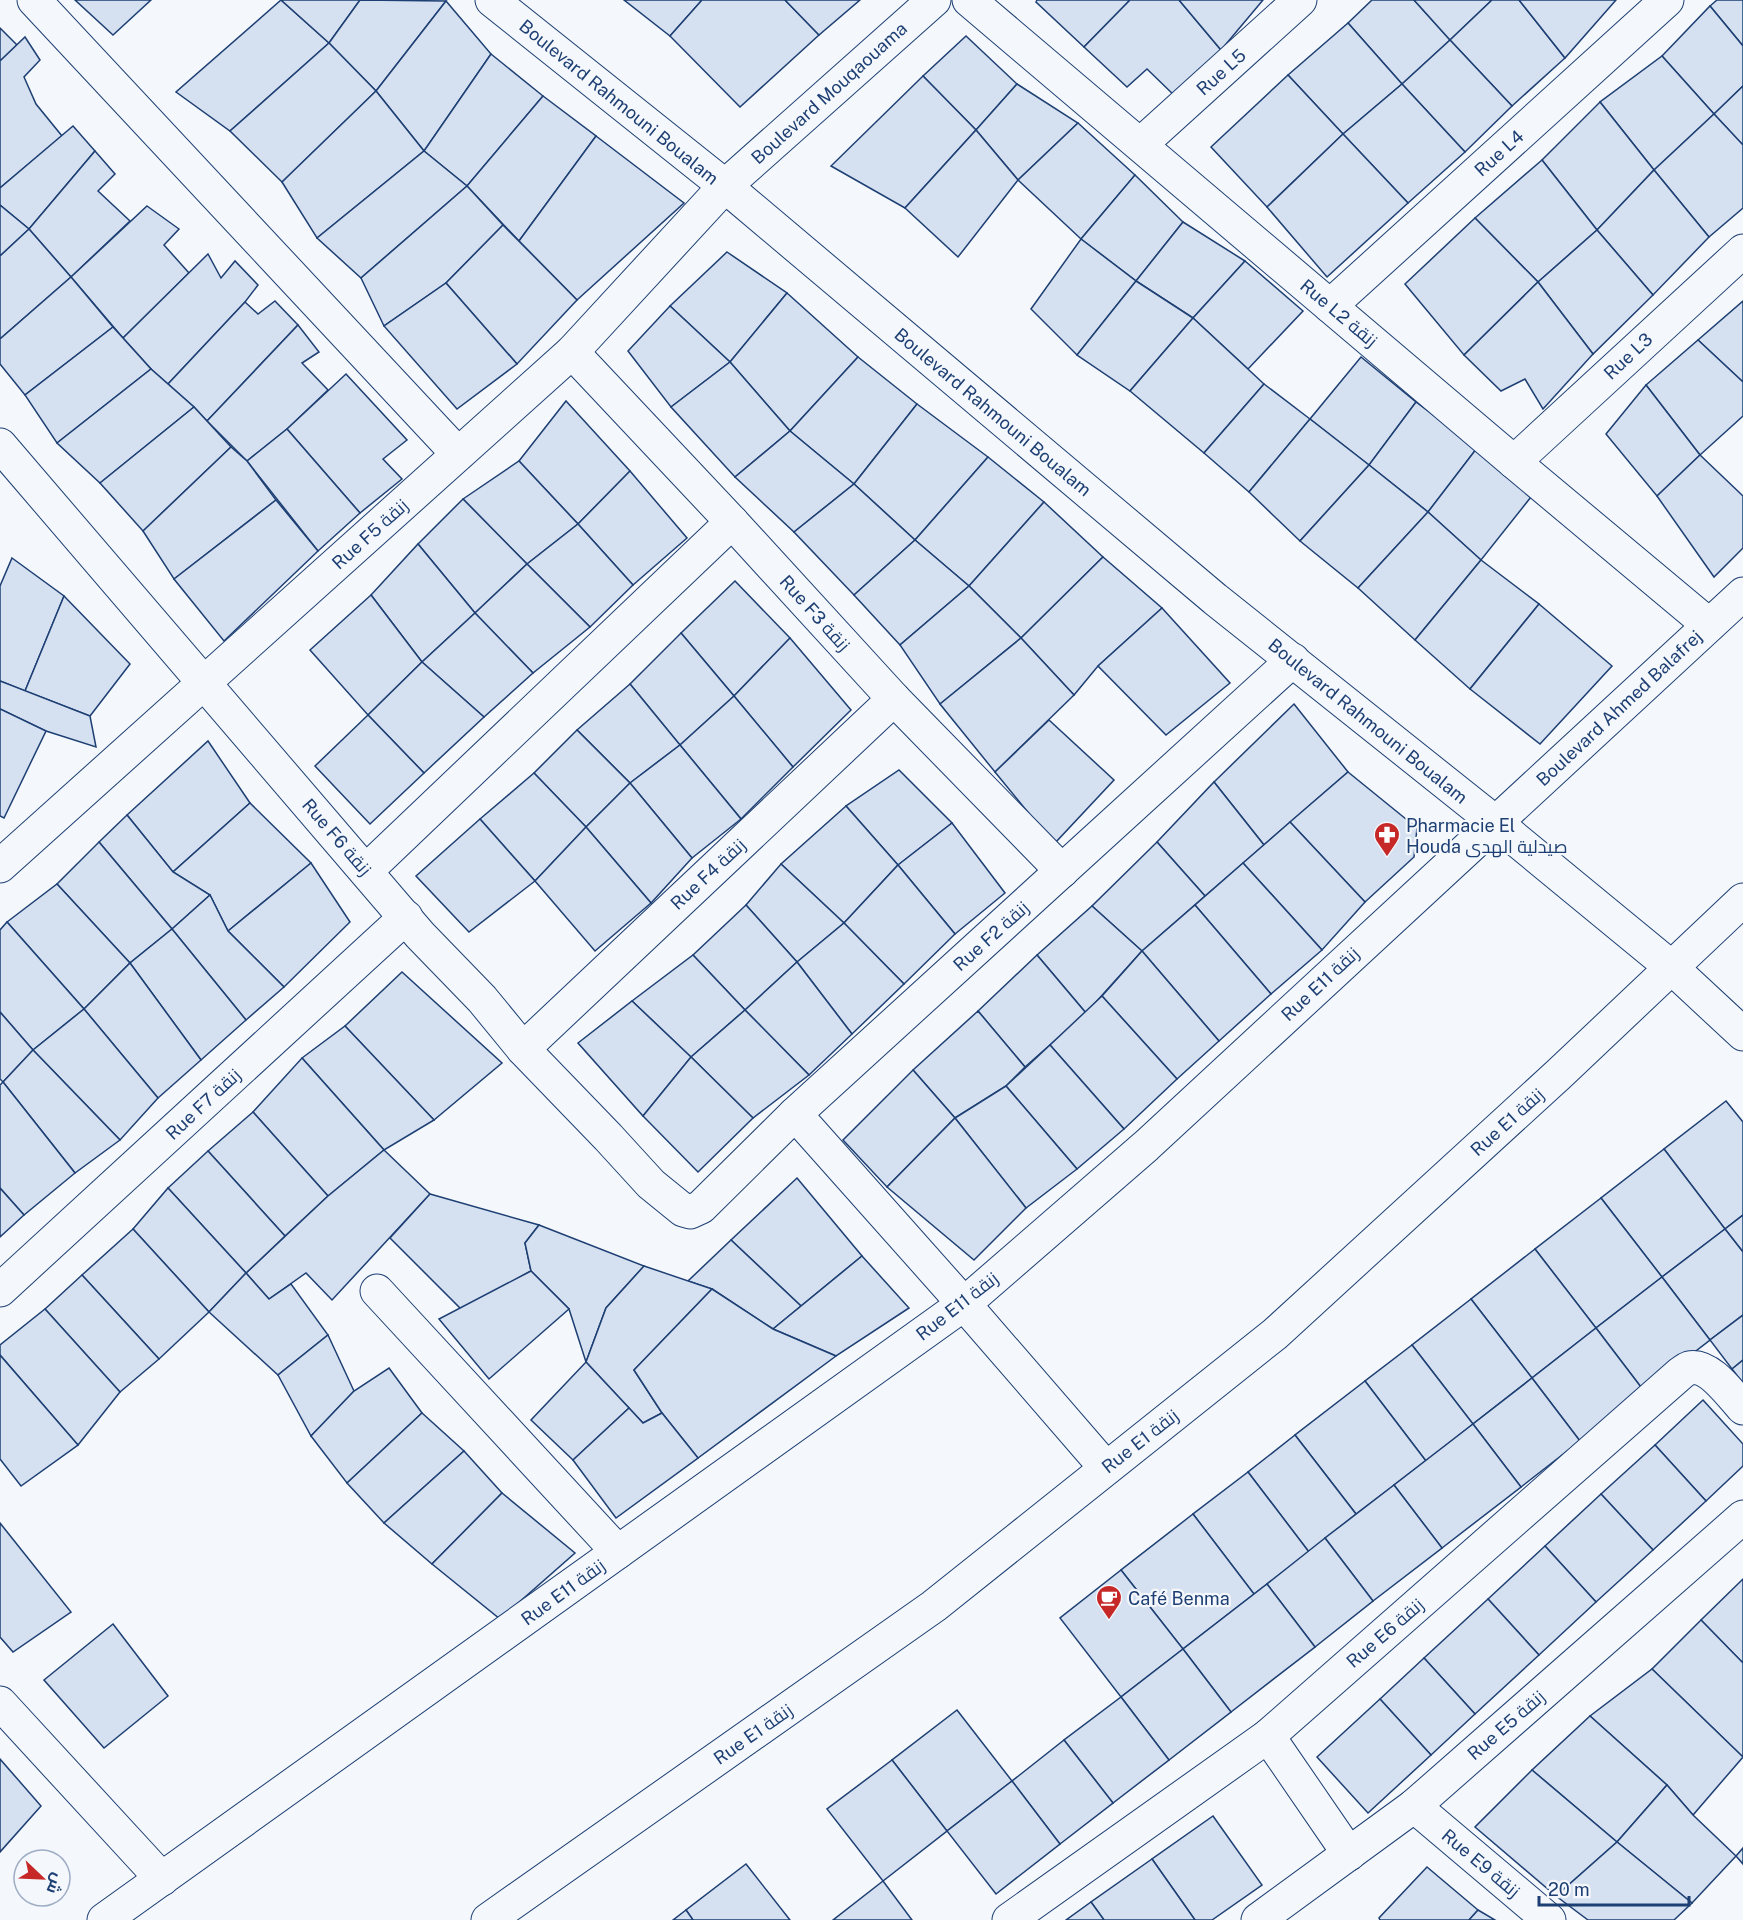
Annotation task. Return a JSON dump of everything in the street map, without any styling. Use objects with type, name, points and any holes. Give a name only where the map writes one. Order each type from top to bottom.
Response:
[{"type":"street","points":[[34,0],[458,454]]},
{"type":"street","name":"Boulevard Rahmouni Boualam","points":[[492,0],[725,186],[1215,599],[1496,822]]},
{"type":"street","name":"Boulevard Mouqaouama","points":[[725,186],[934,0]]},
{"type":"street","name":"Rue L2 زنقة","points":[[969,0],[1709,625]]},
{"type":"street","name":"Rue L5","points":[[1141,144],[1300,0]]},
{"type":"street","name":"Rue L4","points":[[1330,306],[1667,0]]},
{"type":"street","name":"Rue F5 زنقة","points":[[0,866],[572,352],[725,186]]},
{"type":"street","name":"Rue L3","points":[[1514,462],[1743,251]]},
{"type":"street","name":"Rue F3 زنقة","points":[[572,352],[894,699],[1062,871]]},
{"type":"street","name":"Rue F6 زنقة","points":[[0,445],[366,871],[482,999],[523,1049],[651,1185],[683,1210],[690,1212]]},
{"type":"street","points":[[366,871],[732,522]]},
{"type":"street","name":"Boulevard Ahmed Balafrej","points":[[1496,822],[1743,594]]},
{"type":"street","name":"Rue F2 زنقة","points":[[690,1212],[701,1207],[795,1114],[1293,660]]},
{"type":"street","name":"Rue F4 زنقة","points":[[523,1049],[894,699]]},
{"type":"street","points":[[1496,822],[1671,967],[1743,1034]]},
{"type":"street","name":"Rue E11 زنقة","points":[[104,1920],[964,1304],[1146,1146],[1496,822]]},
{"type":"street","name":"Rue E1 زنقة","points":[[488,1920],[934,1606],[1275,1334],[1559,1074],[1743,900]]},
{"type":"street","name":"Rue F7 زنقة","points":[[0,1290],[406,917]]},
{"type":"street","points":[[795,1114],[1106,1468]]},
{"type":"street","points":[[376,1291],[618,1552]]},
{"type":"street","name":"Rue E6 زنقة","points":[[1009,1920],[1268,1736],[1681,1373],[1690,1368],[1711,1373],[1743,1408]]},
{"type":"street","name":"Rue E5 زنقة","points":[[1258,1920],[1414,1806],[1741,1523]]},
{"type":"street","points":[[0,1703],[162,1879]]},
{"type":"street","points":[[1268,1736],[1349,1854]]},
{"type":"street","name":"Rue E9 زنقة","points":[[1414,1806],[1548,1920]]},
{"type":"building","points":[[75,0],[151,0],[113,35]]},
{"type":"building","points":[[281,0],[329,43],[230,131],[176,92]]},
{"type":"building","points":[[281,0],[360,0],[329,43]]},
{"type":"building","points":[[360,0],[446,1],[376,91],[329,43]]},
{"type":"building","points":[[624,0],[702,0],[670,36]]},
{"type":"building","points":[[702,0],[785,0],[819,35],[740,107],[670,36]]},
{"type":"building","points":[[785,0],[860,0],[819,35]]},
{"type":"building","points":[[1037,0],[1130,0],[1084,47],[1036,2]]},
{"type":"building","points":[[1130,0],[1179,0],[1221,50],[1179,100],[1147,69],[1127,87],[1084,47]]},
{"type":"building","points":[[1179,0],[1263,0],[1221,50]]},
{"type":"building","points":[[1372,0],[1414,0],[1450,40],[1402,84],[1348,23]]},
{"type":"building","points":[[1414,0],[1492,0],[1450,40]]},
{"type":"building","points":[[1492,0],[1519,0],[1565,58],[1512,106],[1450,40]]},
{"type":"building","points":[[1519,0],[1616,0],[1565,58]]},
{"type":"building","points":[[1717,0],[1743,0],[1743,46],[1710,6]]},
{"type":"building","points":[[446,1],[491,54],[424,151],[376,91]]},
{"type":"building","points":[[1710,6],[1743,46],[1743,86],[1714,114],[1662,56]]},
{"type":"building","points":[[1348,23],[1402,84],[1343,134],[1288,75]]},
{"type":"building","points":[[0,28],[17,45],[0,61]]},
{"type":"building","points":[[966,36],[1017,84],[976,130],[923,76]]},
{"type":"building","points":[[25,37],[40,60],[24,77],[36,104],[62,136],[0,188],[0,61]]},
{"type":"building","points":[[1450,40],[1512,106],[1465,152],[1402,84]]},
{"type":"building","points":[[329,43],[376,91],[282,182],[230,131]]},
{"type":"building","points":[[491,54],[543,96],[467,186],[424,151]]},
{"type":"building","points":[[1662,56],[1714,114],[1654,170],[1600,102]]},
{"type":"building","points":[[1288,75],[1343,134],[1267,207],[1211,147]]},
{"type":"building","points":[[923,76],[976,130],[905,208],[831,166]]},
{"type":"building","points":[[1017,84],[1078,123],[1018,180],[976,130]]},
{"type":"building","points":[[1402,84],[1465,152],[1408,203],[1343,134]]},
{"type":"building","points":[[1743,86],[1743,145],[1714,114]]},
{"type":"building","points":[[376,91],[424,151],[317,238],[282,182]]},
{"type":"building","points":[[543,96],[596,136],[519,241],[467,186]]},
{"type":"building","points":[[1600,102],[1654,170],[1597,230],[1542,160]]},
{"type":"building","points":[[1714,114],[1743,145],[1743,208],[1709,237],[1654,170]]},
{"type":"building","points":[[1078,123],[1135,175],[1081,239],[1018,180]]},
{"type":"building","points":[[73,126],[95,151],[29,229],[0,205],[0,188]]},
{"type":"building","points":[[976,130],[1018,180],[958,257],[905,208]]},
{"type":"building","points":[[1343,134],[1408,203],[1327,277],[1267,207]]},
{"type":"building","points":[[596,136],[684,203],[577,300],[519,241]]},
{"type":"building","points":[[95,151],[115,174],[98,191],[130,221],[71,277],[29,229]]},
{"type":"building","points":[[424,151],[467,186],[361,278],[317,238]]},
{"type":"building","points":[[1542,160],[1597,230],[1538,282],[1475,218]]},
{"type":"building","points":[[1654,170],[1709,237],[1653,295],[1597,230]]},
{"type":"building","points":[[1135,175],[1183,222],[1136,281],[1081,239]]},
{"type":"building","points":[[467,186],[503,225],[446,283],[384,326],[361,278]]},
{"type":"building","points":[[0,205],[29,229],[0,256]]},
{"type":"building","points":[[147,206],[179,229],[164,245],[189,273],[123,338],[71,277]]},
{"type":"building","points":[[1475,218],[1538,282],[1464,355],[1405,284]]},
{"type":"building","points":[[1183,222],[1245,261],[1193,318],[1136,281]]},
{"type":"building","points":[[503,225],[577,300],[517,364],[446,283]]},
{"type":"building","points":[[29,229],[71,277],[0,339],[0,256]]},
{"type":"building","points":[[1597,230],[1653,295],[1593,354],[1538,282]]},
{"type":"building","points":[[1081,239],[1136,281],[1077,355],[1031,309]]},
{"type":"building","points":[[727,252],[787,293],[730,362],[670,306]]},
{"type":"building","points":[[208,254],[221,278],[235,261],[258,285],[245,302],[168,384],[123,338]]},
{"type":"building","points":[[1245,261],[1303,311],[1248,369],[1193,318]]},
{"type":"building","points":[[71,277],[113,327],[25,395],[0,364],[0,339]]},
{"type":"building","points":[[1136,281],[1193,318],[1130,391],[1077,355]]},
{"type":"building","points":[[1538,282],[1593,354],[1543,409],[1525,379],[1501,391],[1464,355]]},
{"type":"building","points":[[446,283],[517,364],[457,409],[384,326]]},
{"type":"building","points":[[787,293],[858,357],[790,431],[730,362]]},
{"type":"building","points":[[275,301],[298,325],[207,421],[168,384],[245,302],[258,314]]},
{"type":"building","points":[[1743,301],[1743,382],[1698,340]]},
{"type":"building","points":[[670,306],[730,362],[671,407],[628,351]]},
{"type":"building","points":[[1193,318],[1264,384],[1204,453],[1130,391]]},
{"type":"building","points":[[298,325],[319,352],[302,363],[328,390],[287,429],[247,461],[207,421]]},
{"type":"building","points":[[113,327],[151,369],[57,443],[25,395]]},
{"type":"building","points":[[1698,340],[1743,382],[1743,416],[1700,455],[1646,385]]},
{"type":"building","points":[[858,357],[917,404],[854,484],[790,431]]},
{"type":"building","points":[[1361,357],[1416,402],[1369,465],[1310,419]]},
{"type":"building","points":[[730,362],[790,431],[735,477],[671,407]]},
{"type":"building","points":[[151,369],[194,407],[100,483],[57,443]]},
{"type":"building","points":[[346,374],[407,440],[383,459],[402,479],[360,513],[287,429]]},
{"type":"building","points":[[1264,384],[1310,419],[1249,492],[1204,453]]},
{"type":"building","points":[[1646,385],[1700,455],[1657,496],[1606,434]]},
{"type":"building","points":[[566,401],[630,471],[578,524],[519,461]]},
{"type":"building","points":[[1416,402],[1477,448],[1428,512],[1369,465]]},
{"type":"building","points":[[917,404],[988,457],[915,540],[854,484]]},
{"type":"building","points":[[194,407],[231,447],[143,531],[100,483]]},
{"type":"building","points":[[1310,419],[1369,465],[1300,541],[1249,492]]},
{"type":"building","points":[[287,429],[360,513],[318,551],[247,461]]},
{"type":"building","points":[[790,431],[854,484],[794,532],[735,477]]},
{"type":"building","points":[[231,447],[247,461],[276,500],[174,579],[143,531]]},
{"type":"building","points":[[1477,448],[1531,497],[1481,560],[1428,512]]},
{"type":"building","points":[[1700,455],[1743,496],[1743,548],[1714,577],[1657,496]]},
{"type":"building","points":[[988,457],[1044,502],[969,586],[915,540]]},
{"type":"building","points":[[519,461],[578,524],[527,564],[463,499]]},
{"type":"building","points":[[1369,465],[1428,512],[1358,588],[1300,541]]},
{"type":"building","points":[[630,471],[687,538],[633,585],[578,524]]},
{"type":"building","points":[[854,484],[915,540],[854,595],[794,532]]},
{"type":"building","points":[[463,499],[527,564],[475,613],[418,544]]},
{"type":"building","points":[[276,500],[318,551],[224,641],[174,579]]},
{"type":"building","points":[[1044,502],[1103,557],[1021,638],[969,586]]},
{"type":"building","points":[[1428,512],[1481,560],[1415,640],[1358,588]]},
{"type":"building","points":[[578,524],[633,585],[590,627],[527,564]]},
{"type":"building","points":[[915,540],[969,586],[900,645],[854,595]]},
{"type":"building","points":[[418,544],[475,613],[422,662],[371,595]]},
{"type":"building","points":[[1103,557],[1162,608],[1098,666],[1074,695],[1021,638]]},
{"type":"building","points":[[12,558],[64,596],[25,691],[0,681],[0,586]]},
{"type":"building","points":[[1481,560],[1539,604],[1470,689],[1415,640]]},
{"type":"building","points":[[527,564],[590,627],[533,673],[475,613]]},
{"type":"building","points":[[735,581],[790,638],[734,696],[681,633]]},
{"type":"building","points":[[969,586],[1021,638],[940,704],[900,645]]},
{"type":"building","points":[[371,595],[422,662],[368,715],[310,650]]},
{"type":"building","points":[[64,596],[130,664],[90,716],[25,691]]},
{"type":"building","points":[[1539,604],[1612,666],[1540,744],[1470,689]]},
{"type":"building","points":[[1162,608],[1230,683],[1166,735],[1098,666]]},
{"type":"building","points":[[475,613],[533,673],[484,717],[422,662]]},
{"type":"building","points":[[681,633],[734,696],[680,745],[630,684]]},
{"type":"building","points":[[790,638],[851,710],[793,767],[734,696]]},
{"type":"building","points":[[1021,638],[1074,695],[995,772],[940,704]]},
{"type":"building","points":[[422,662],[484,717],[424,773],[368,715]]},
{"type":"building","points":[[0,681],[90,716],[96,747],[46,731],[0,709]]},
{"type":"building","points":[[630,684],[680,745],[630,783],[577,730]]},
{"type":"building","points":[[734,696],[793,767],[741,819],[680,745]]},
{"type":"building","points":[[1294,704],[1348,772],[1264,845],[1214,782]]},
{"type":"building","points":[[0,709],[46,731],[4,818],[0,816]]},
{"type":"building","points":[[368,715],[424,773],[370,824],[315,766]]},
{"type":"building","points":[[1049,720],[1114,780],[1054,844],[995,772]]},
{"type":"building","points":[[577,730],[630,783],[586,827],[534,773]]},
{"type":"building","points":[[208,741],[250,803],[173,872],[127,815]]},
{"type":"building","points":[[680,745],[741,819],[692,858],[630,783]]},
{"type":"building","points":[[899,770],[952,823],[898,865],[846,806]]},
{"type":"building","points":[[1348,772],[1417,828],[1414,857],[1365,902],[1290,822]]},
{"type":"building","points":[[534,773],[586,827],[535,881],[480,819]]},
{"type":"building","points":[[1214,782],[1264,845],[1205,896],[1157,842]]},
{"type":"building","points":[[630,783],[692,858],[651,903],[586,827]]},
{"type":"building","points":[[250,803],[311,863],[228,931],[210,895],[173,872]]},
{"type":"building","points":[[846,806],[898,865],[844,923],[781,864]]},
{"type":"building","points":[[127,815],[173,872],[210,895],[172,929],[99,842]]},
{"type":"building","points":[[480,819],[535,881],[469,932],[416,876]]},
{"type":"building","points":[[1290,822],[1365,902],[1322,950],[1243,863]]},
{"type":"building","points":[[952,823],[1005,893],[955,934],[898,865]]},
{"type":"building","points":[[586,827],[651,903],[595,951],[535,881]]},
{"type":"building","points":[[99,842],[172,929],[130,963],[57,884]]},
{"type":"building","points":[[1157,842],[1205,896],[1142,951],[1092,906]]},
{"type":"building","points":[[311,863],[350,922],[284,987],[228,931]]},
{"type":"building","points":[[1243,863],[1322,950],[1271,994],[1195,905]]},
{"type":"building","points":[[781,864],[844,923],[797,962],[746,905]]},
{"type":"building","points":[[898,865],[955,934],[904,984],[844,923]]},
{"type":"building","points":[[57,884],[130,963],[84,1009],[7,922]]},
{"type":"building","points":[[210,895],[228,931],[284,987],[246,1020],[172,929]]},
{"type":"building","points":[[746,905],[797,962],[745,1010],[693,955]]},
{"type":"building","points":[[1195,905],[1271,994],[1219,1041],[1142,951]]},
{"type":"building","points":[[1092,906],[1142,951],[1086,1013],[1037,955]]},
{"type":"building","points":[[7,922],[84,1009],[33,1050],[0,1012],[0,930]]},
{"type":"building","points":[[844,923],[904,984],[852,1034],[797,962]]},
{"type":"building","points":[[172,929],[246,1020],[201,1060],[130,963]]},
{"type":"building","points":[[1142,951],[1219,1041],[1177,1079],[1102,996]]},
{"type":"building","points":[[693,955],[745,1010],[691,1057],[632,1001]]},
{"type":"building","points":[[1037,955],[1086,1013],[1025,1067],[978,1011]]},
{"type":"building","points":[[797,962],[852,1034],[809,1075],[745,1010]]},
{"type":"building","points":[[130,963],[201,1060],[158,1098],[84,1009]]},
{"type":"building","points":[[402,972],[502,1063],[434,1120],[345,1026]]},
{"type":"building","points":[[1102,996],[1177,1079],[1124,1129],[1050,1045]]},
{"type":"building","points":[[632,1001],[691,1057],[643,1116],[578,1043]]},
{"type":"building","points":[[84,1009],[158,1098],[120,1140],[33,1050]]},
{"type":"building","points":[[745,1010],[809,1075],[753,1118],[691,1057]]},
{"type":"building","points":[[978,1011],[1025,1067],[1006,1086],[955,1118],[913,1070]]},
{"type":"building","points":[[0,1012],[33,1050],[3,1082],[0,1079]]},
{"type":"building","points":[[345,1026],[434,1120],[384,1150],[302,1058]]},
{"type":"building","points":[[1050,1045],[1124,1129],[1077,1169],[1006,1086]]},
{"type":"building","points":[[33,1050],[120,1140],[75,1173],[3,1082]]},
{"type":"building","points":[[691,1057],[753,1118],[698,1172],[643,1116]]},
{"type":"building","points":[[302,1058],[384,1150],[328,1196],[253,1112]]},
{"type":"building","points":[[913,1070],[955,1118],[887,1187],[843,1140]]},
{"type":"building","points":[[3,1082],[75,1173],[24,1215],[0,1188],[0,1085]]},
{"type":"building","points":[[1006,1086],[1077,1169],[1026,1208],[955,1118]]},
{"type":"building","points":[[1726,1101],[1743,1122],[1743,1215],[1725,1229],[1664,1149]]},
{"type":"building","points":[[253,1112],[328,1196],[285,1236],[208,1151]]},
{"type":"building","points":[[955,1118],[1026,1208],[974,1260],[887,1187]]},
{"type":"building","points":[[1664,1149],[1725,1229],[1662,1277],[1601,1198]]},
{"type":"building","points":[[384,1150],[430,1194],[332,1300],[306,1273],[269,1299],[246,1273],[328,1196]]},
{"type":"building","points":[[208,1151],[285,1236],[246,1273],[168,1188]]},
{"type":"building","points":[[797,1178],[862,1256],[801,1306],[731,1240]]},
{"type":"building","points":[[0,1188],[24,1215],[0,1237]]},
{"type":"building","points":[[168,1188],[246,1273],[209,1312],[133,1229]]},
{"type":"building","points":[[430,1194],[539,1225],[525,1243],[531,1271],[461,1309],[390,1238]]},
{"type":"building","points":[[1601,1198],[1662,1277],[1596,1328],[1535,1249]]},
{"type":"building","points":[[1743,1215],[1743,1252],[1725,1229]]},
{"type":"building","points":[[539,1225],[644,1266],[606,1308],[586,1362],[569,1309],[531,1271],[525,1243]]},
{"type":"building","points":[[133,1229],[209,1312],[159,1359],[82,1275]]},
{"type":"building","points":[[1725,1229],[1743,1252],[1743,1315],[1710,1340],[1662,1277]]},
{"type":"building","points":[[731,1240],[801,1306],[773,1329],[712,1289],[688,1281]]},
{"type":"building","points":[[1535,1249],[1596,1328],[1532,1378],[1471,1299]]},
{"type":"building","points":[[862,1256],[909,1308],[836,1356],[773,1329]]},
{"type":"building","points":[[644,1266],[712,1289],[634,1370],[662,1413],[643,1423],[586,1362],[606,1308]]},
{"type":"building","points":[[531,1271],[569,1309],[489,1379],[439,1319]]},
{"type":"building","points":[[246,1273],[269,1299],[291,1284],[328,1335],[278,1375],[209,1312]]},
{"type":"building","points":[[82,1275],[159,1359],[120,1392],[45,1309]]},
{"type":"building","points":[[1662,1277],[1710,1340],[1644,1391],[1596,1328]]},
{"type":"building","points":[[712,1289],[773,1329],[836,1356],[698,1458],[662,1413],[634,1370]]},
{"type":"building","points":[[1471,1299],[1532,1378],[1473,1424],[1412,1345]]},
{"type":"building","points":[[45,1309],[120,1392],[78,1445],[0,1355],[0,1345]]},
{"type":"building","points":[[1743,1315],[1743,1360],[1732,1369],[1710,1340]]},
{"type":"building","points":[[1596,1328],[1644,1391],[1580,1441],[1532,1378]]},
{"type":"building","points":[[328,1335],[354,1391],[311,1436],[278,1375]]},
{"type":"building","points":[[1412,1345],[1473,1424],[1426,1461],[1365,1381]]},
{"type":"building","points":[[0,1355],[78,1445],[21,1486],[0,1459]]},
{"type":"building","points":[[1743,1360],[1743,1383],[1732,1369]]},
{"type":"building","points":[[586,1362],[629,1408],[573,1460],[531,1420]]},
{"type":"building","points":[[389,1368],[422,1413],[347,1483],[311,1436],[354,1391]]},
{"type":"building","points":[[1532,1378],[1580,1441],[1521,1487],[1473,1424]]},
{"type":"building","points":[[1365,1381],[1426,1461],[1356,1514],[1295,1435]]},
{"type":"building","points":[[1703,1400],[1743,1444],[1743,1466],[1706,1501],[1655,1445]]},
{"type":"building","points":[[629,1408],[643,1423],[662,1413],[698,1458],[616,1518],[573,1460]]},
{"type":"building","points":[[422,1413],[464,1451],[384,1523],[347,1483]]},
{"type":"building","points":[[1473,1424],[1521,1487],[1442,1548],[1394,1485]]},
{"type":"building","points":[[1295,1435],[1356,1514],[1309,1552],[1248,1472]]},
{"type":"building","points":[[1655,1445],[1706,1501],[1653,1550],[1601,1494]]},
{"type":"building","points":[[464,1451],[502,1493],[432,1564],[384,1523]]},
{"type":"building","points":[[1248,1472],[1309,1552],[1254,1594],[1193,1514]]},
{"type":"building","points":[[1394,1485],[1442,1548],[1373,1601],[1325,1538]]},
{"type":"building","points":[[502,1493],[575,1553],[500,1619],[432,1564]]},
{"type":"building","points":[[1601,1494],[1653,1550],[1596,1602],[1545,1546]]},
{"type":"building","points":[[1193,1514],[1254,1594],[1183,1649],[1121,1570]]},
{"type":"building","points":[[0,1523],[71,1612],[13,1652],[0,1637]]},
{"type":"building","points":[[1325,1538],[1373,1601],[1315,1647],[1267,1584]]},
{"type":"building","points":[[1545,1546],[1596,1602],[1539,1655],[1488,1599]]},
{"type":"building","points":[[1121,1570],[1183,1649],[1121,1697],[1060,1618]]},
{"type":"building","points":[[1743,1579],[1743,1663],[1701,1620]]},
{"type":"building","points":[[1267,1584],[1315,1647],[1231,1712],[1183,1649]]},
{"type":"building","points":[[1488,1599],[1539,1655],[1475,1714],[1424,1658]]},
{"type":"building","points":[[1701,1620],[1743,1663],[1743,1757],[1652,1669]]},
{"type":"building","points":[[113,1624],[168,1696],[104,1748],[44,1680]]},
{"type":"building","points":[[1183,1649],[1231,1712],[1169,1760],[1121,1697]]},
{"type":"building","points":[[1424,1658],[1475,1714],[1431,1755],[1380,1699]]},
{"type":"building","points":[[1652,1669],[1743,1757],[1693,1815],[1667,1785],[1590,1716]]},
{"type":"building","points":[[1121,1697],[1169,1760],[1113,1803],[1064,1740]]},
{"type":"building","points":[[1380,1699],[1431,1755],[1368,1813],[1317,1757]]},
{"type":"building","points":[[957,1710],[1012,1781],[947,1831],[892,1760]]},
{"type":"building","points":[[1590,1716],[1667,1785],[1617,1842],[1532,1770]]},
{"type":"building","points":[[1064,1740],[1113,1803],[1060,1844],[1012,1781]]},
{"type":"building","points":[[0,1759],[41,1806],[0,1852]]},
{"type":"building","points":[[892,1760],[947,1831],[883,1881],[827,1809]]},
{"type":"building","points":[[1532,1770],[1617,1842],[1556,1896],[1475,1827]]},
{"type":"building","points":[[1012,1781],[1060,1844],[996,1894],[947,1831]]},
{"type":"building","points":[[1667,1785],[1693,1815],[1736,1856],[1692,1903],[1617,1842]]},
{"type":"building","points":[[1213,1816],[1262,1885],[1212,1920],[1195,1920],[1152,1859]]},
{"type":"building","points":[[1617,1842],[1692,1903],[1674,1920],[1588,1920],[1556,1896]]},
{"type":"building","points":[[1743,1848],[1743,1864],[1736,1856]]},
{"type":"building","points":[[1152,1859],[1195,1920],[1104,1920],[1091,1902]]},
{"type":"building","points":[[746,1864],[790,1920],[693,1920],[686,1910]]},
{"type":"building","points":[[1427,1867],[1478,1910],[1469,1920],[1380,1920],[1379,1918]]},
{"type":"building","points":[[883,1881],[912,1920],[833,1920]]},
{"type":"building","points":[[1091,1902],[1104,1920],[1066,1920]]},
{"type":"building","points":[[686,1910],[693,1920],[673,1920]]},
{"type":"building","points":[[1478,1910],[1495,1920],[1469,1920]]},
{"type":"place","name":"Pharmacie El Houda صيدلية الهدى","points":[[1387,858]]},
{"type":"place","name":"Café Benma","points":[[1109,1621]]}]
